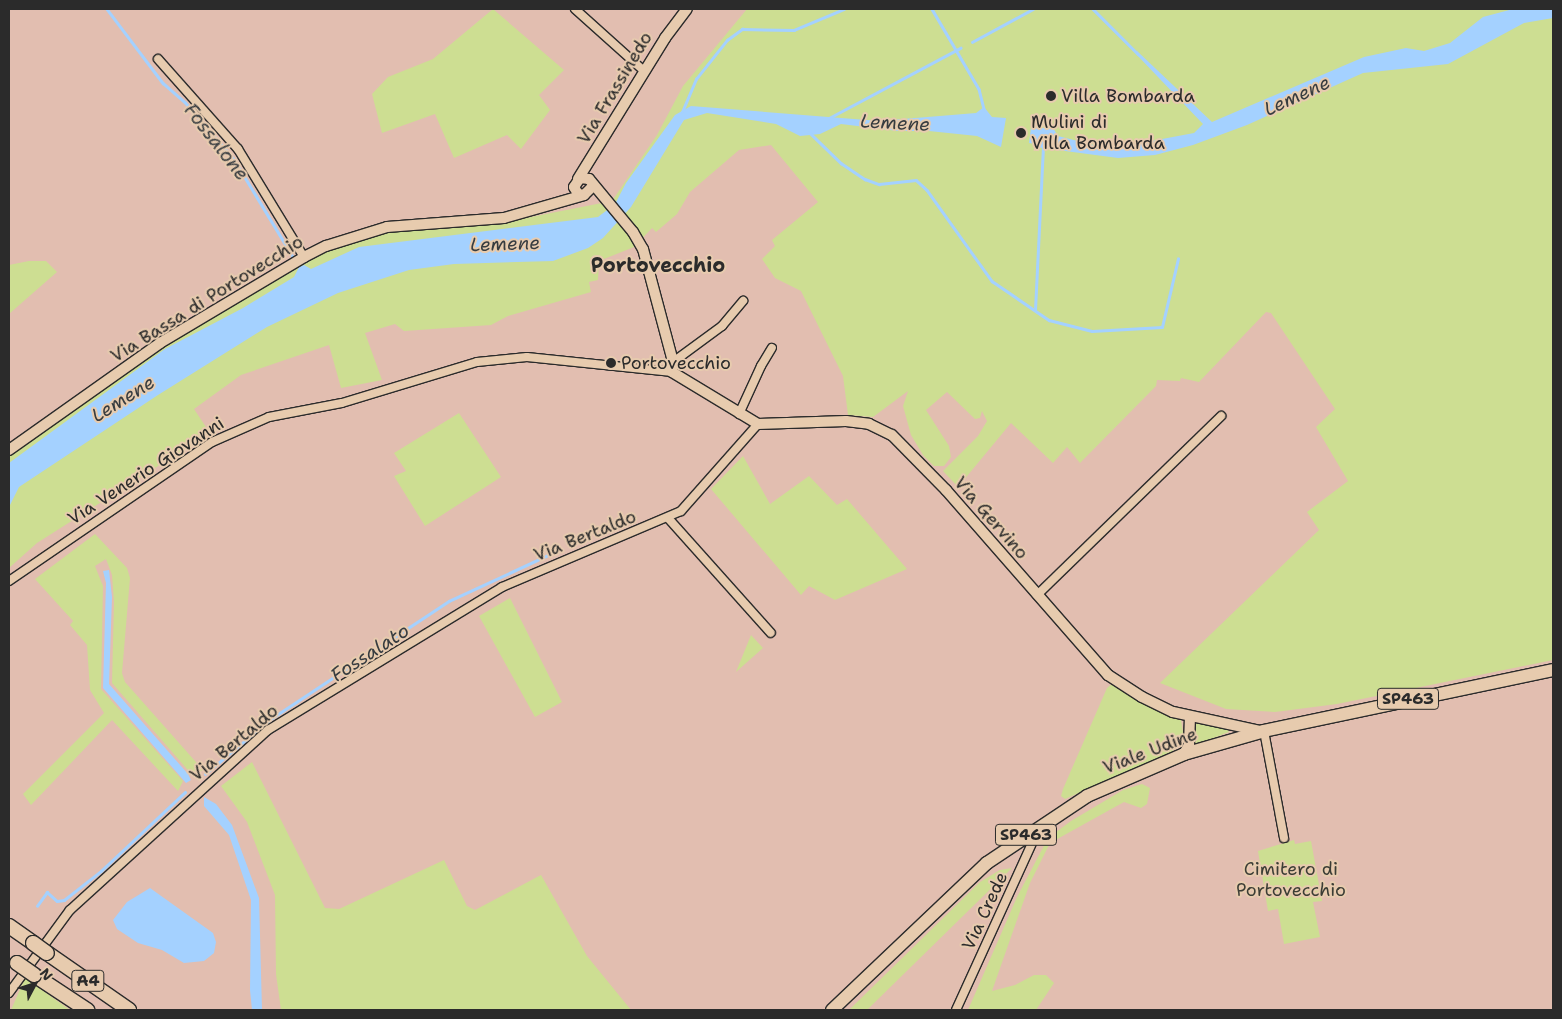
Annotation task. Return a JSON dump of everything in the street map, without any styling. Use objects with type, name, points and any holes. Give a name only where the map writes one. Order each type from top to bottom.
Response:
[{"type":"highway","name":"A4","points":[[9,926],[129,1010]]},
{"type":"highway","name":"A4","points":[[13,960],[87,1010]]},
{"type":"main road","name":"Viale Udine","points":[[832,1010],[954,893],[1040,824],[1087,796],[1184,754],[1264,731],[1553,670]]},
{"type":"street","points":[[575,9],[644,71]]},
{"type":"street","name":"Via Frassinedo","points":[[560,202],[590,161],[644,71],[687,9]]},
{"type":"street","points":[[158,59],[238,150],[298,260]]},
{"type":"street","points":[[588,190],[590,161]]},
{"type":"street","points":[[588,190],[586,178],[576,182],[576,192],[588,190],[608,203],[622,218],[643,249],[673,367],[722,326],[743,301]]},
{"type":"street","name":"Via Bassa di Portovecchio","points":[[9,450],[160,343],[298,260],[387,227],[504,218],[560,202],[588,190]]},
{"type":"street","points":[[739,414],[760,366],[772,348]]},
{"type":"street","name":"Via Venerio Giovanni","points":[[9,581],[212,442],[270,417],[368,394],[477,362],[527,357],[673,367]]},
{"type":"street","name":"Via Gervino","points":[[673,367],[756,427],[846,421],[869,424],[892,435],[946,490],[1108,675],[1142,697],[1190,716],[1264,731]]},
{"type":"street","points":[[1037,595],[1221,416]]},
{"type":"street","name":"Via Bertaldo","points":[[9,992],[60,922],[268,730],[502,587],[681,511],[756,427]]},
{"type":"street","points":[[668,518],[771,633]]},
{"type":"street","points":[[1184,754],[1189,745],[1190,716]]},
{"type":"street","points":[[1264,731],[1284,838]]},
{"type":"street","name":"Via Crede","points":[[956,1010],[1040,824]]},
{"type":"green space","points":[[493,9],[564,70],[539,95],[550,110],[521,149],[507,135],[454,158],[435,114],[382,133],[372,94],[388,77],[433,59]]},
{"type":"green space","points":[[747,9],[1553,9],[1553,660],[1337,704],[1275,712],[1226,709],[1160,683],[1319,530],[1307,512],[1348,481],[1316,427],[1335,409],[1271,313],[1266,312],[1199,382],[1181,378],[1180,381],[1157,380],[1156,386],[1080,463],[1067,447],[1053,463],[1011,423],[958,487],[943,471],[978,436],[987,421],[982,411],[980,418],[975,419],[947,392],[926,410],[949,446],[951,457],[944,466],[934,466],[923,455],[911,435],[903,406],[908,391],[873,417],[848,415],[843,376],[801,291],[775,278],[762,259],[775,246],[772,240],[818,202],[771,145],[739,150],[690,192],[677,214],[656,232],[652,228],[634,247],[599,261],[598,280],[589,282],[591,292],[508,316],[491,325],[404,331],[395,324],[365,333],[382,380],[341,388],[329,345],[241,375],[194,409],[210,433],[37,543],[9,568],[9,454],[175,337],[302,262],[336,247],[385,233],[443,225],[505,222],[612,201],[657,135],[683,86]]},
{"type":"green space","points":[[29,261],[46,261],[57,272],[9,314],[9,265]]},
{"type":"green space","points":[[459,413],[501,477],[425,526],[394,476],[406,471],[394,453]]},
{"type":"green space","points":[[743,456],[770,504],[809,476],[837,505],[847,499],[907,569],[835,600],[809,586],[801,595],[711,489]]},
{"type":"green space","points":[[95,534],[127,568],[130,578],[122,673],[125,682],[203,770],[193,776],[112,683],[114,602],[112,575],[106,559],[95,566],[103,586],[101,689],[183,781],[178,791],[112,720],[31,805],[23,794],[104,713],[90,690],[87,645],[70,625],[73,621],[35,579]]},
{"type":"green space","points":[[510,598],[562,702],[535,717],[479,616]]},
{"type":"green space","points":[[751,635],[763,648],[736,672]]},
{"type":"green space","points":[[1113,683],[1181,720],[1184,739],[1172,752],[1065,799],[1061,796],[1063,789],[1107,688]]},
{"type":"green space","points":[[1196,723],[1227,728],[1229,732],[1195,745]]},
{"type":"green space","points":[[252,762],[325,908],[339,909],[444,860],[467,906],[475,910],[541,875],[587,956],[631,1010],[281,1010],[276,974],[275,895],[247,822],[221,786]]},
{"type":"green space","points":[[1142,784],[1150,788],[1147,804],[1141,808],[1124,802],[1050,843],[1030,883],[992,991],[1015,985],[1034,975],[1046,975],[1054,983],[1036,1010],[968,1010],[1017,897],[1048,838],[1071,821],[1123,790]]},
{"type":"green space","name":"Cimitero di Portovecchio","points":[[1294,840],[1295,844],[1311,841],[1322,901],[1313,902],[1320,937],[1284,944],[1278,909],[1268,911],[1258,851]]},
{"type":"green space","points":[[1012,868],[867,1010],[849,1010],[980,882],[1000,870]]},
{"type":"green space","points":[[25,978],[70,1010],[11,1010]]},
{"type":"water","name":"Lemene","points":[[1513,9],[1553,9],[1553,18],[1524,23],[1448,64],[1363,73],[1247,125],[1193,145],[1155,155],[1118,158],[1035,147],[1035,144],[1029,143],[1031,128],[1053,128],[1058,136],[1109,149],[1194,133],[1203,124],[1136,54],[1137,51],[1212,122],[1364,57],[1406,48],[1424,51],[1450,43],[1483,17]]},
{"type":"water","name":"Lemene","points":[[691,106],[879,121],[976,113],[984,107],[992,117],[1006,118],[1001,147],[977,136],[929,131],[898,131],[841,124],[820,134],[800,136],[776,124],[707,113],[684,120],[631,207],[603,238],[588,248],[553,261],[454,264],[409,270],[338,293],[267,327],[158,395],[19,487],[9,507],[9,463],[165,349],[243,308],[294,277],[299,267],[304,265],[311,269],[359,247],[598,217],[615,204],[626,183],[675,115]]},
{"type":"water","points":[[109,570],[112,597],[109,684],[188,774],[191,780],[186,783],[103,688],[106,583],[103,571]]},
{"type":"water","points":[[204,797],[216,804],[232,825],[259,898],[262,1010],[252,1010],[250,990],[251,900],[229,835],[204,806]]},
{"type":"water","points":[[150,888],[213,933],[216,942],[214,953],[204,961],[184,963],[162,950],[138,943],[117,929],[113,920],[127,902]]},
{"type":"waterway","name":"Fossalone","points":[[107,9],[163,83],[185,102],[234,159],[295,260]]},
{"type":"waterway","points":[[682,112],[696,79],[727,40],[742,29],[794,30],[844,9]]},
{"type":"waterway","points":[[932,9],[979,89],[984,109]]},
{"type":"waterway","points":[[972,42],[1033,9]]},
{"type":"waterway","points":[[1093,9],[1138,54]]},
{"type":"waterway","name":"Lemene","points":[[829,118],[960,48]]},
{"type":"waterway","name":"Portovecchio","points":[[809,132],[841,163],[865,179],[879,184],[916,180],[927,190],[992,281],[1049,320],[1092,331],[1162,327],[1178,259]]},
{"type":"waterway","points":[[1035,310],[1043,144]]},
{"type":"waterway","name":"Fossalato","points":[[205,774],[272,718],[449,601],[548,555]]},
{"type":"waterway","name":"Fossalato","points":[[37,906],[47,892],[57,901],[64,900],[101,871],[185,792]]},
{"type":"place","name":"Villa Bombarda","points":[[1051,96]]},
{"type":"place","name":"Mulini di Villa Bombarda","points":[[1021,133]]},
{"type":"place","name":"Portovecchio","points":[[611,363]]},
{"type":"district","name":"Portovecchio","points":[[658,265]]}]
